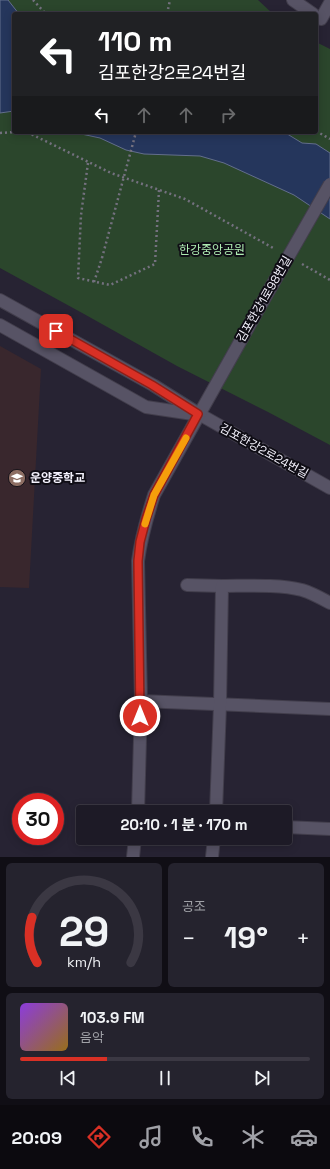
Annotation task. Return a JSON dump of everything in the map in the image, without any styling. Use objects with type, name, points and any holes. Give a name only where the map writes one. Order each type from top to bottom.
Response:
[{"type":"street","points":[[293,0],[310,12]]},
{"type":"street","points":[[320,19],[330,3]]},
{"type":"street","name":"김포한강1로98번길","points":[[198,414],[330,184]]},
{"type":"street","name":"김포한강2로24번길","points":[[0,300],[152,385],[198,414],[330,488]]},
{"type":"street","name":"김포한강2로24번길","points":[[0,325],[146,407],[198,414]]},
{"type":"street","points":[[138,805],[141,701],[138,561],[140,542],[154,495],[198,414]]},
{"type":"street","points":[[187,585],[289,588],[314,594],[330,603]]},
{"type":"street","points":[[216,805],[222,586]]},
{"type":"street","points":[[141,701],[330,710]]},
{"type":"street","points":[[292,827],[330,829]]},
{"type":"street","points":[[133,857],[134,845]]},
{"type":"street","points":[[212,857],[213,845]]},
{"type":"path","points":[[33,0],[44,12]]},
{"type":"path","points":[[167,12],[170,0]]},
{"type":"path","points":[[0,133],[12,132]]},
{"type":"path","points":[[318,132],[330,139]]},
{"type":"path","points":[[29,134],[111,173],[185,200],[281,252]]},
{"type":"path","points":[[94,282],[102,258],[135,134]]},
{"type":"path","points":[[88,163],[81,215],[78,278],[110,285],[155,264],[158,190]]},
{"type":"path","points":[[295,260],[330,280]]},
{"type":"shaded area","name":"운양중학교","points":[[0,346],[41,369],[29,588],[0,587]]},
{"type":"green space","name":"한강중앙공원","points":[[0,0],[258,0],[271,12],[12,12],[12,134],[318,134],[318,43],[330,49],[330,445],[177,366],[0,268]]},
{"type":"water","points":[[0,0],[8,0],[17,12],[12,12],[12,111],[0,113]]},
{"type":"water","points":[[81,134],[287,134],[302,143],[316,144],[330,153],[330,219],[294,195],[224,163],[200,156],[144,154],[126,150],[100,138]]},
{"type":"slow traffic","points":[[145,524],[154,495],[186,438]]},
{"type":"place","name":"운양중학교","points":[[17,478]]},
{"type":"route","points":[[56,331],[152,385],[198,414],[154,495],[140,542],[138,561],[138,612],[141,701],[140,716]]}]
